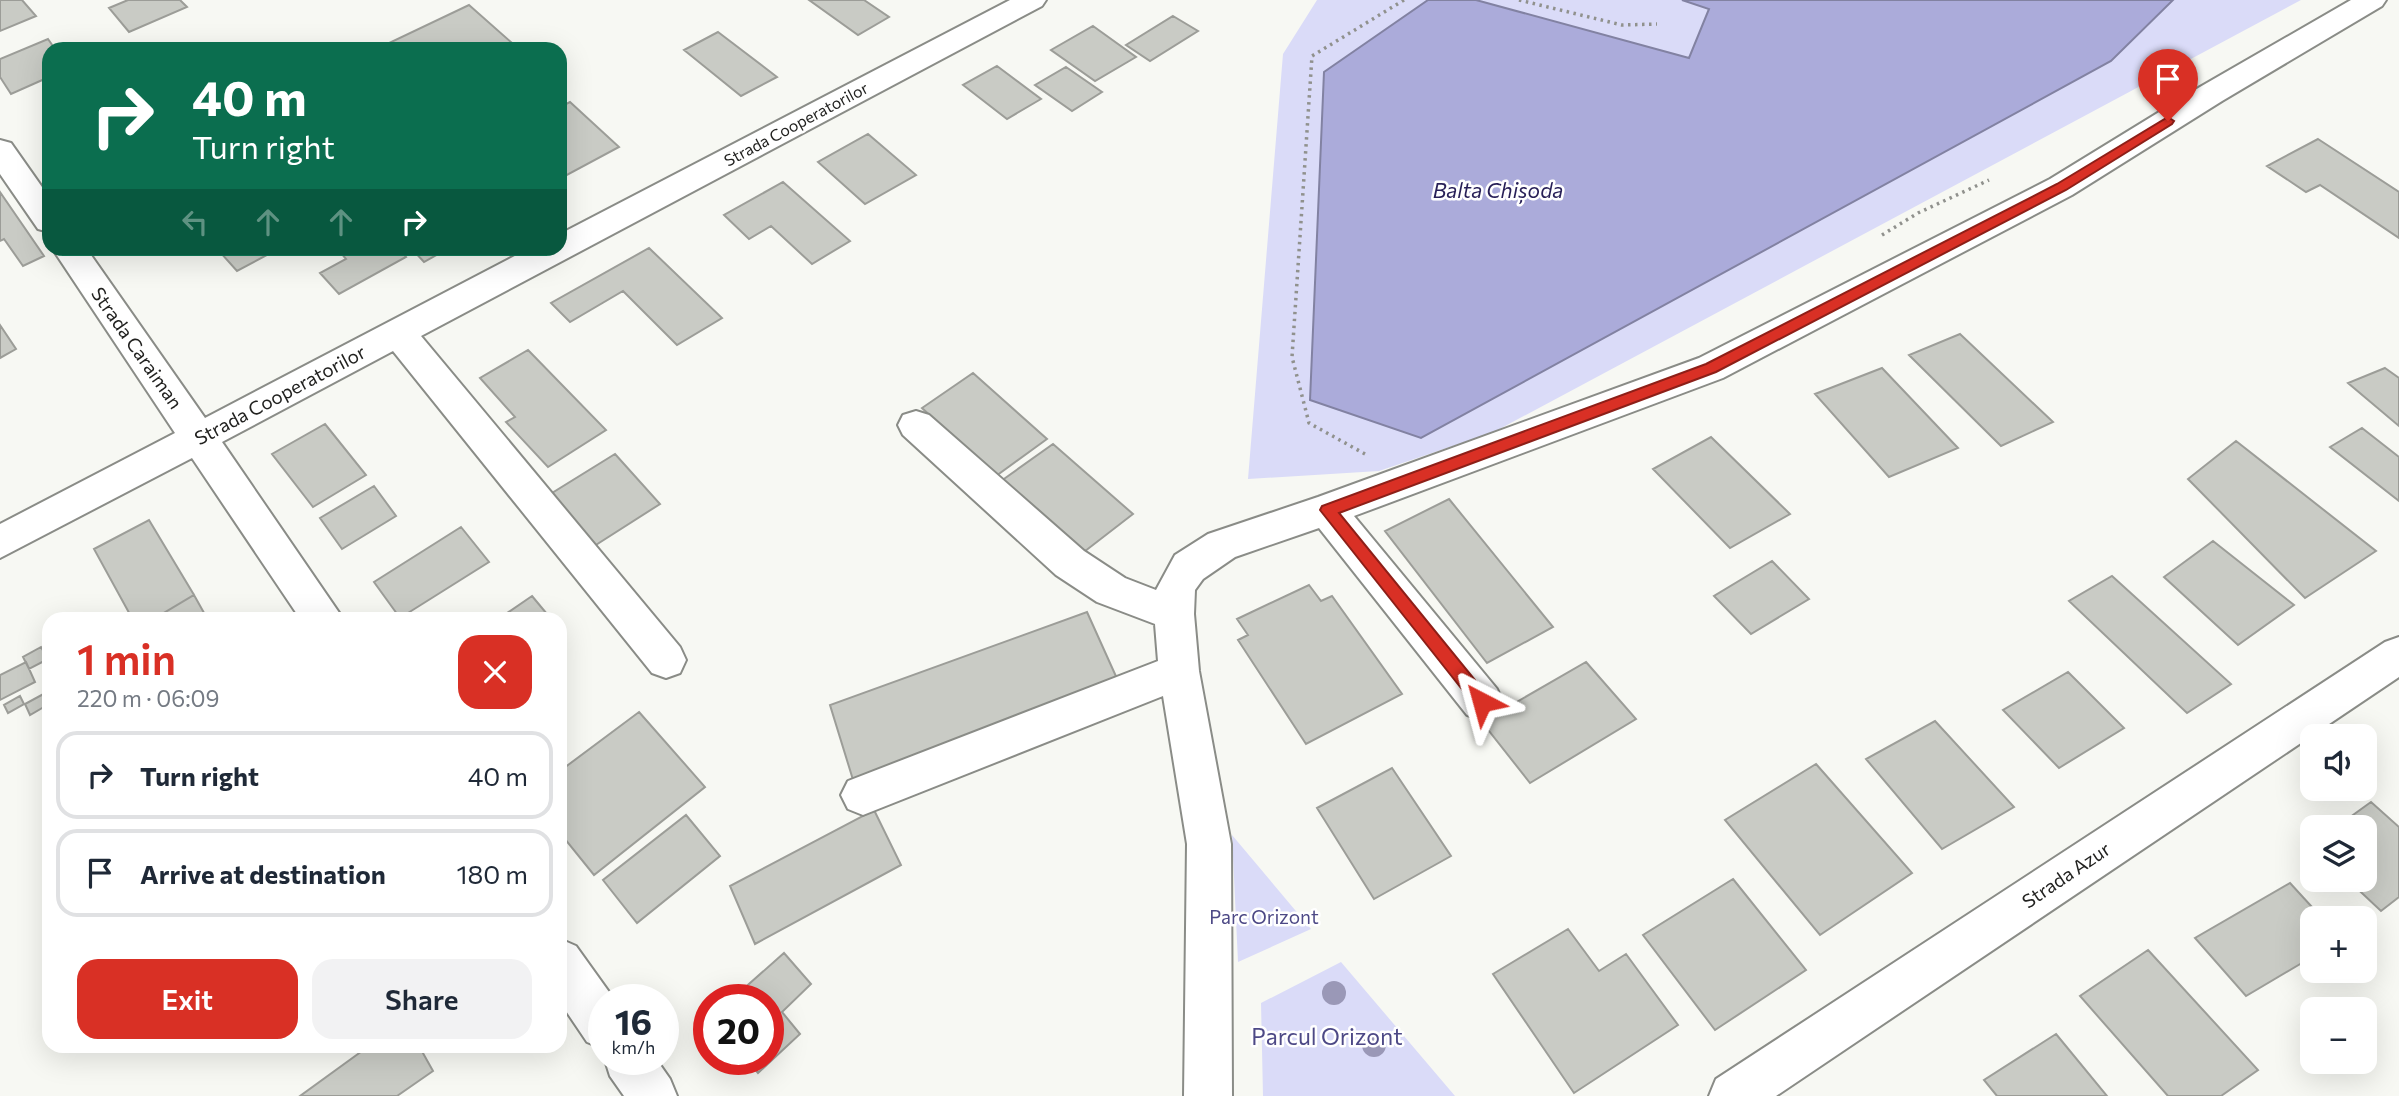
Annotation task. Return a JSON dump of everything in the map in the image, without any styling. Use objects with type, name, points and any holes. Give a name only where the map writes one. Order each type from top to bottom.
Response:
[{"type":"street","name":"Strada Cooperatorilor","points":[[567,244],[1032,0]]},
{"type":"street","points":[[1208,1096],[1209,844],[1179,671],[1174,614],[1176,587],[1189,567],[1222,545],[1327,510],[1711,368],[2061,187],[2211,94],[2372,0]]},
{"type":"street","points":[[0,150],[42,211]]},
{"type":"street","name":"Strada Caraiman","points":[[74,256],[319,612]]},
{"type":"street","name":"Strada Cooperatorilor","points":[[0,542],[545,256]]},
{"type":"street","points":[[398,333],[666,660]]},
{"type":"street","points":[[916,425],[1070,562],[1111,590],[1174,614]]},
{"type":"street","points":[[1327,510],[1482,702]]},
{"type":"street","name":"Strada Azur","points":[[1733,1096],[2399,655]]},
{"type":"street","points":[[863,795],[1179,671]]},
{"type":"street","points":[[567,971],[588,1002]]},
{"type":"street","points":[[638,1075],[653,1096]]},
{"type":"path","points":[[1376,460],[1309,423],[1292,356],[1302,184],[1312,56],[1404,0]]},
{"type":"path","points":[[1519,0],[1622,25],[1657,24]]},
{"type":"path","points":[[1882,235],[1917,213],[1992,178]]},
{"type":"green space","name":"Balta Chișoda","points":[[1317,0],[2301,0],[1494,432],[1379,471],[1248,479],[1283,54]]},
{"type":"green space","name":"Parc Orizont","points":[[1232,835],[1311,929],[1238,962]]},
{"type":"green space","name":"Parcul Orizont","points":[[1341,962],[1455,1096],[1263,1096],[1261,1003]]},
{"type":"water","name":"Balta Chișoda","points":[[1428,0],[1476,0],[1689,58],[1709,9],[1682,0],[2173,0],[2111,61],[1421,438],[1310,400],[1324,72]]},
{"type":"building","points":[[0,0],[22,0],[36,16],[0,31]]},
{"type":"building","points":[[128,0],[180,0],[187,7],[129,32],[109,8]]},
{"type":"building","points":[[809,0],[864,0],[889,17],[858,35]]},
{"type":"building","points":[[469,5],[511,42],[391,42]]},
{"type":"building","points":[[1173,16],[1198,31],[1150,61],[1126,45]]},
{"type":"building","points":[[1093,26],[1136,57],[1095,81],[1051,50]]},
{"type":"building","points":[[718,32],[777,77],[741,96],[684,50]]},
{"type":"building","points":[[48,39],[50,42],[42,42],[42,80],[11,94],[0,77],[0,59]]},
{"type":"building","points":[[997,66],[1041,99],[1007,119],[963,85]]},
{"type":"building","points":[[1066,67],[1102,92],[1072,111],[1035,85]]},
{"type":"building","points":[[570,102],[619,147],[567,175],[567,104]]},
{"type":"building","points":[[868,134],[916,175],[865,204],[818,162]]},
{"type":"building","points":[[2318,139],[2399,192],[2399,238],[2320,185],[2306,192],[2267,166]]},
{"type":"building","points":[[783,182],[850,241],[812,264],[771,226],[749,239],[724,215]]},
{"type":"building","points":[[0,192],[44,256],[23,266],[4,239],[0,241]]},
{"type":"building","points":[[649,248],[722,318],[677,345],[623,291],[570,322],[551,303]]},
{"type":"building","points":[[224,256],[265,256],[237,271]]},
{"type":"building","points":[[344,256],[406,257],[339,294],[320,273],[346,259]]},
{"type":"building","points":[[418,256],[435,256],[424,262]]},
{"type":"building","points":[[0,325],[16,349],[0,358]]},
{"type":"building","points":[[1960,334],[2053,422],[2001,446],[1909,355]]},
{"type":"building","points":[[528,350],[606,430],[548,467],[506,422],[515,417],[480,378]]},
{"type":"building","points":[[1882,368],[1958,448],[1889,477],[1815,394]]},
{"type":"building","points":[[2385,368],[2399,378],[2399,426],[2348,383]]},
{"type":"building","points":[[973,373],[1047,439],[996,476],[922,408]]},
{"type":"building","points":[[325,424],[366,475],[313,507],[272,454]]},
{"type":"building","points":[[2362,428],[2399,457],[2399,501],[2330,447]]},
{"type":"building","points":[[1711,437],[1790,514],[1730,548],[1653,469]]},
{"type":"building","points":[[2236,441],[2376,551],[2305,598],[2188,479]]},
{"type":"building","points":[[1053,444],[1133,514],[1080,555],[1001,481]]},
{"type":"building","points":[[615,454],[660,504],[588,550],[544,498]]},
{"type":"building","points":[[374,486],[396,516],[342,549],[320,518]]},
{"type":"building","points":[[1449,499],[1553,627],[1487,663],[1385,531]]},
{"type":"building","points":[[149,520],[194,595],[165,612],[129,612],[94,549]]},
{"type":"building","points":[[461,527],[489,562],[410,612],[396,612],[374,582]]},
{"type":"building","points":[[2213,541],[2294,605],[2238,645],[2164,577]]},
{"type":"building","points":[[1772,561],[1809,599],[1751,634],[1714,596]]},
{"type":"building","points":[[2112,576],[2231,684],[2187,713],[2069,601]]},
{"type":"building","points":[[1309,585],[1321,601],[1332,596],[1402,694],[1306,744],[1238,640],[1248,635],[1237,619]]},
{"type":"building","points":[[194,595],[204,612],[165,612]]},
{"type":"building","points":[[532,596],[545,612],[509,612]]},
{"type":"building","points":[[1087,612],[1119,683],[854,783],[830,705]]},
{"type":"building","points":[[42,649],[42,662],[29,669],[23,657]]},
{"type":"building","points":[[26,662],[35,682],[0,700],[0,675]]},
{"type":"building","points":[[1586,662],[1636,719],[1530,783],[1482,722]]},
{"type":"building","points":[[2068,672],[2124,728],[2059,768],[2003,710]]},
{"type":"building","points":[[42,695],[42,708],[30,715],[25,704]]},
{"type":"building","points":[[20,696],[24,704],[8,713],[4,705]]},
{"type":"building","points":[[639,712],[705,787],[594,875],[567,842],[567,766]]},
{"type":"building","points":[[1935,721],[2014,807],[1942,849],[1866,759]]},
{"type":"building","points":[[1816,764],[1912,873],[1820,935],[1725,820]]},
{"type":"building","points":[[1392,768],[1451,856],[1374,899],[1317,808]]},
{"type":"building","points":[[2371,802],[2399,827],[2399,897],[2381,911],[2361,892],[2377,892],[2377,815],[2353,815]]},
{"type":"building","points":[[874,810],[901,865],[755,944],[730,886]]},
{"type":"building","points":[[686,815],[720,856],[637,923],[603,880]]},
{"type":"building","points":[[1733,879],[1806,970],[1715,1030],[1643,935]]},
{"type":"building","points":[[2290,883],[2311,906],[2300,906],[2300,964],[2246,996],[2195,938]]},
{"type":"building","points":[[1568,929],[1599,971],[1626,954],[1678,1025],[1574,1093],[1493,974]]},
{"type":"building","points":[[2148,950],[2258,1070],[2221,1096],[2168,1096],[2080,996]]},
{"type":"building","points":[[784,953],[811,984],[784,1010],[784,984],[749,984]]},
{"type":"building","points":[[784,1014],[800,1034],[784,1049]]},
{"type":"building","points":[[2056,1034],[2107,1096],[1997,1096],[1984,1080]]},
{"type":"building","points":[[359,1053],[423,1053],[433,1071],[397,1096],[300,1096]]},
{"type":"route","points":[[1482,702],[1327,510],[1711,368],[2061,187],[2168,121]]}]
